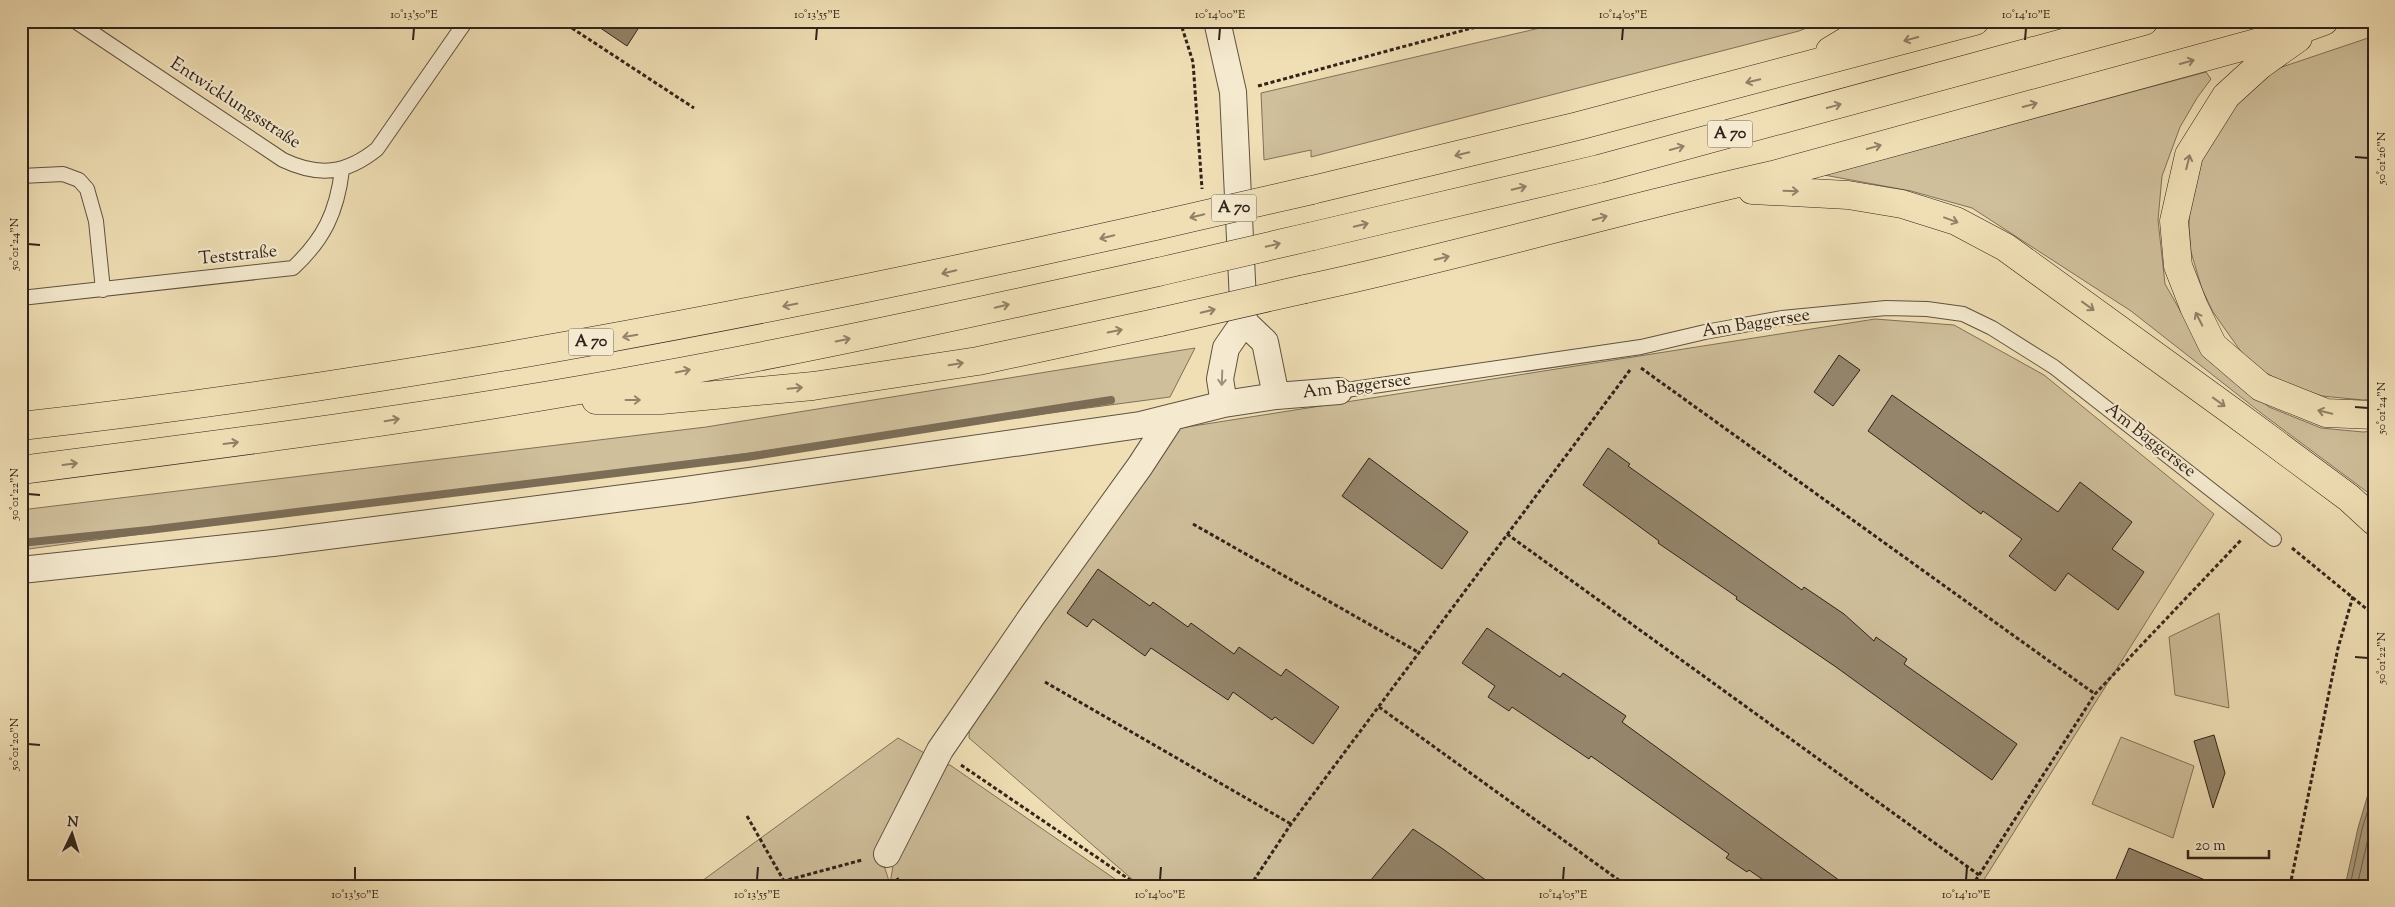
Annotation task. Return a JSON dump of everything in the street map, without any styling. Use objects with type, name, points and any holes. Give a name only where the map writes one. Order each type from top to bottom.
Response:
[{"type":"highway","points":[[1800,68],[1880,21]]},
{"type":"highway","name":"A 70","points":[[21,426],[128,414],[301,390],[628,336],[927,277],[1312,190],[1578,126],[1975,21]]},
{"type":"highway","name":"A 70","points":[[21,470],[295,435],[515,400],[775,354],[1158,272],[1599,169],[2144,21]]},
{"type":"highway","points":[[515,400],[661,400],[813,386],[978,361],[1460,254],[1708,189],[1782,172],[2285,35],[2322,22]]},
{"type":"highway","points":[[2322,22],[2260,66],[2226,96],[2189,155],[2174,221],[2178,266],[2194,307],[2213,346],[2261,387],[2326,413],[2374,415]]},
{"type":"highway","points":[[1708,189],[1795,191],[1848,195],[1902,204],[1956,221],[2005,247],[2333,486],[2374,521]]},
{"type":"street","points":[[1217,21],[1233,92],[1244,322],[1226,348],[1220,379],[1224,404]]},
{"type":"street","points":[[1244,322],[1265,342],[1276,396]]},
{"type":"street","name":"Am Baggersee","points":[[21,570],[273,543],[686,490],[1140,425],[1224,404],[1276,396],[1338,391]]},
{"type":"street","points":[[887,854],[940,750],[1032,616],[1140,466],[1172,417]]},
{"type":"lane","name":"Entwicklungsstraße","points":[[75,21],[283,160],[302,170],[323,172],[342,170],[363,161],[377,150],[466,21]]},
{"type":"lane","name":"Teststraße","points":[[21,298],[293,268],[320,238],[333,215],[340,188],[342,170]]},
{"type":"lane","points":[[21,176],[63,174],[79,180],[87,189],[96,221],[103,290]]},
{"type":"lane","name":"Am Baggersee","points":[[1338,391],[1641,347],[1705,332],[1782,318],[1886,308],[1927,309],[1963,314],[1992,328],[2054,367],[2274,539]]},
{"type":"path","points":[[561,21],[694,108]]},
{"type":"path","points":[[1180,21],[1193,62],[1203,199]]},
{"type":"path","points":[[1233,92],[1498,21]]},
{"type":"path","points":[[1250,886],[1291,824],[1635,364],[2094,694]]},
{"type":"path","points":[[1193,524],[1418,652]]},
{"type":"path","points":[[1972,886],[2094,694],[2256,524]]},
{"type":"path","points":[[1507,534],[1979,875]]},
{"type":"path","points":[[2274,539],[2290,547],[2353,596],[2374,615]]},
{"type":"path","points":[[2290,886],[2338,648],[2353,596]]},
{"type":"path","points":[[1045,682],[1291,824]]},
{"type":"path","points":[[1379,707],[1627,886]]},
{"type":"path","points":[[940,750],[1139,886]]},
{"type":"path","points":[[747,816],[784,881]]},
{"type":"path","points":[[777,886],[784,881],[887,854],[901,886]]},
{"type":"shaded area","points":[[1570,21],[1824,21],[1799,31],[1311,157],[1311,150],[1264,160],[1261,93]]},
{"type":"shaded area","points":[[2374,36],[2374,399],[2363,400],[2322,396],[2287,385],[2249,363],[2213,312],[2202,289],[2191,252],[2189,227],[2190,195],[2197,168],[2231,102],[2276,69]]},
{"type":"shaded area","points":[[2206,72],[2211,79],[2180,127],[2162,176],[2158,220],[2165,284],[2209,361],[2269,407],[2321,428],[2363,432],[2374,431],[2374,497],[2265,416],[2131,311],[1972,208],[1911,191],[1824,175]]},
{"type":"shaded area","points":[[1875,319],[1954,325],[2044,375],[2214,514],[1980,886],[1140,886],[969,738],[970,714],[1174,429]]},
{"type":"shaded area","points":[[1195,348],[1170,397],[21,550],[21,510],[706,427]]},
{"type":"shaded area","points":[[2219,613],[2229,708],[2175,695],[2169,637]]},
{"type":"shaded area","points":[[2121,737],[2194,766],[2173,838],[2092,804]]},
{"type":"shaded area","points":[[898,738],[935,759],[877,844],[890,884],[897,842],[945,765],[950,765],[1125,886],[695,886]]},
{"type":"water","points":[[2374,774],[2374,886],[2345,886],[2358,828]]},
{"type":"building","points":[[590,21],[643,21],[627,46]]},
{"type":"building","points":[[1839,355],[1860,370],[1833,406],[1814,392]]},
{"type":"building","points":[[1892,395],[2058,512],[2080,482],[2132,522],[2112,549],[2144,572],[2118,610],[2068,573],[2055,591],[2009,556],[2022,539],[1983,511],[1981,514],[1868,431]]},
{"type":"building","points":[[1608,448],[1630,464],[1628,466],[1802,590],[1804,587],[1844,614],[1874,641],[1876,637],[1907,659],[1904,664],[2017,744],[1992,780],[1836,667],[1658,543],[1659,541],[1583,485]]},
{"type":"building","points":[[1369,458],[1468,532],[1442,569],[1342,496]]},
{"type":"building","points":[[1098,569],[1150,606],[1153,602],[1188,627],[1191,623],[1234,654],[1239,647],[1281,676],[1286,669],[1339,707],[1313,744],[1275,717],[1272,720],[1233,692],[1228,700],[1151,648],[1145,656],[1093,619],[1087,627],[1067,613]]},
{"type":"building","points":[[1487,628],[1560,677],[1563,673],[1626,716],[1622,722],[1847,886],[1772,886],[1749,870],[1747,872],[1726,858],[1729,854],[1591,756],[1589,759],[1512,707],[1509,711],[1488,697],[1495,686],[1462,663]]},
{"type":"building","points":[[2214,735],[2225,773],[2213,808],[2194,741]]},
{"type":"building","points":[[1413,829],[1443,849],[1494,886],[1366,886]]},
{"type":"building","points":[[2129,848],[2217,885],[2217,886],[2113,886]]},
{"type":"waterway","points":[[21,543],[149,530],[747,457],[1111,400]]}]
